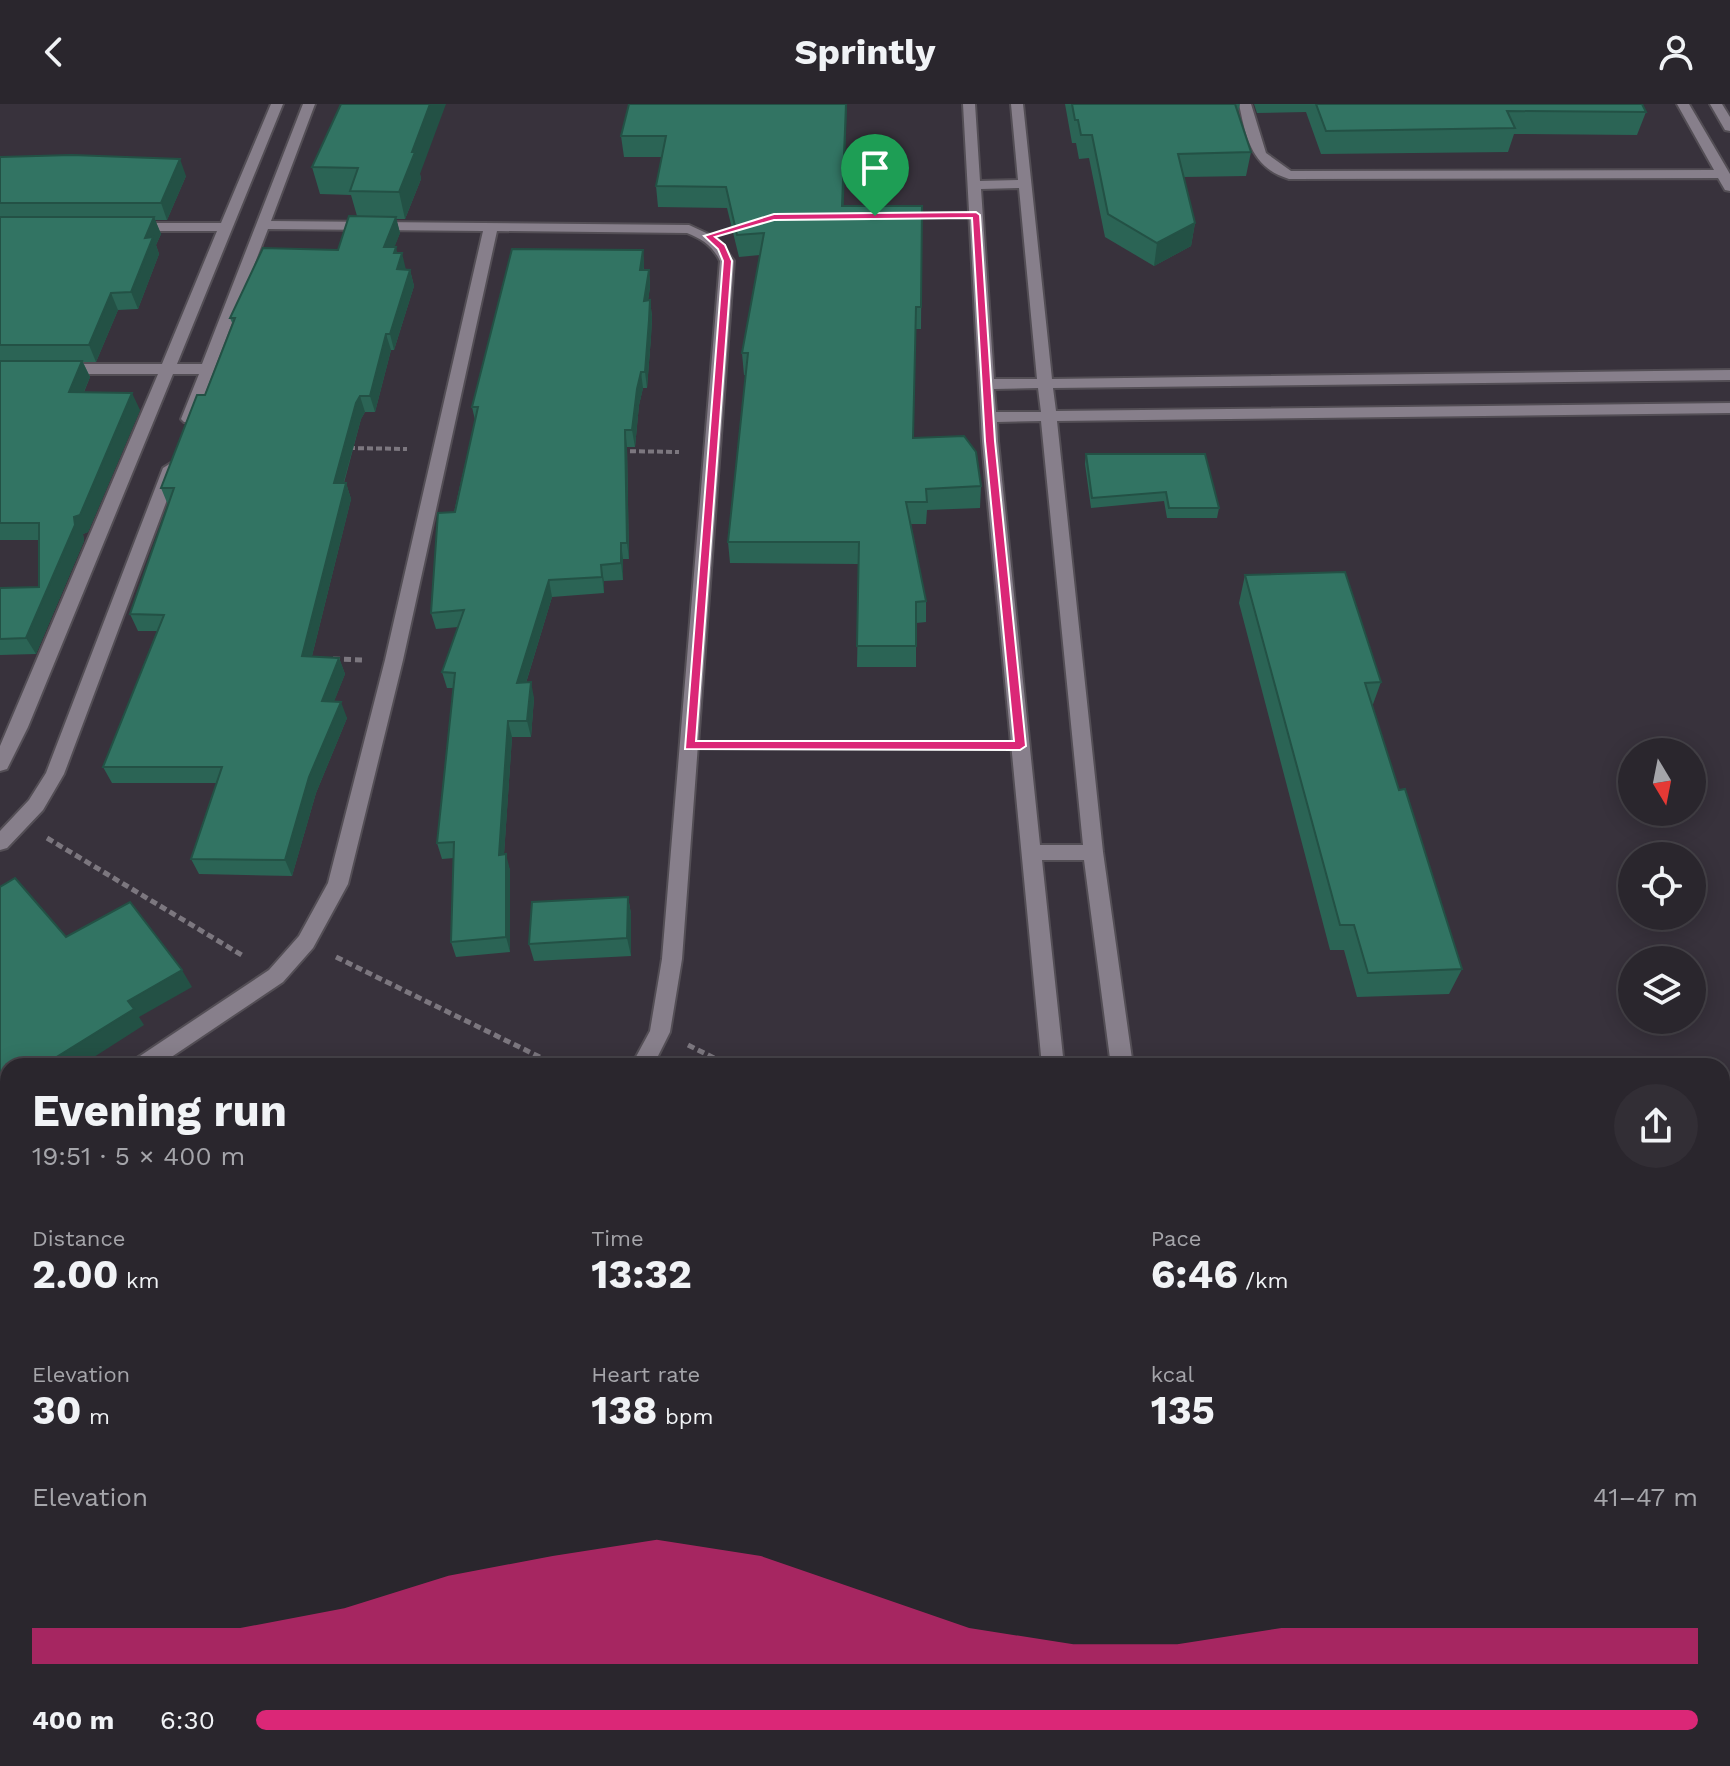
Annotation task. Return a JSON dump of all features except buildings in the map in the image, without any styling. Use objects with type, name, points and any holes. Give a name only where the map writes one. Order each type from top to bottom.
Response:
[{"type":"street","points":[[0,764],[19,727],[277,104]]},
{"type":"street","points":[[0,843],[21,822],[55,774],[309,104]]},
{"type":"street","points":[[969,104],[988,417],[1052,1058]]},
{"type":"street","points":[[1017,104],[1093,852],[1121,1058]]},
{"type":"street","points":[[1245,104],[1260,158],[1271,168],[1289,175],[1726,181],[1683,104]]},
{"type":"street","points":[[1716,104],[1730,127]]},
{"type":"street","points":[[974,185],[1025,184]]},
{"type":"street","points":[[262,225],[689,229],[708,236],[722,247],[727,261],[672,959],[660,1032],[646,1058]]},
{"type":"street","points":[[121,227],[227,227]]},
{"type":"street","points":[[153,1058],[276,976],[306,942],[338,884],[394,660],[491,227]]},
{"type":"street","points":[[46,369],[208,369]]},
{"type":"street","points":[[986,384],[1730,375]]},
{"type":"street","points":[[988,417],[1730,408]]},
{"type":"street","points":[[1031,853],[1093,852]]},
{"type":"path","points":[[914,215],[976,215]]},
{"type":"path","points":[[332,659],[394,660]]},
{"type":"path","points":[[690,745],[1020,746]]},
{"type":"path","points":[[21,822],[276,976]]},
{"type":"path","points":[[306,942],[542,1058]]},
{"type":"path","points":[[660,1032],[714,1058]]},
{"type":"route","points":[[976,215],[990,441],[1020,746],[690,745],[727,261],[722,247],[708,236],[751,221],[774,217],[875,216],[976,215]]}]
